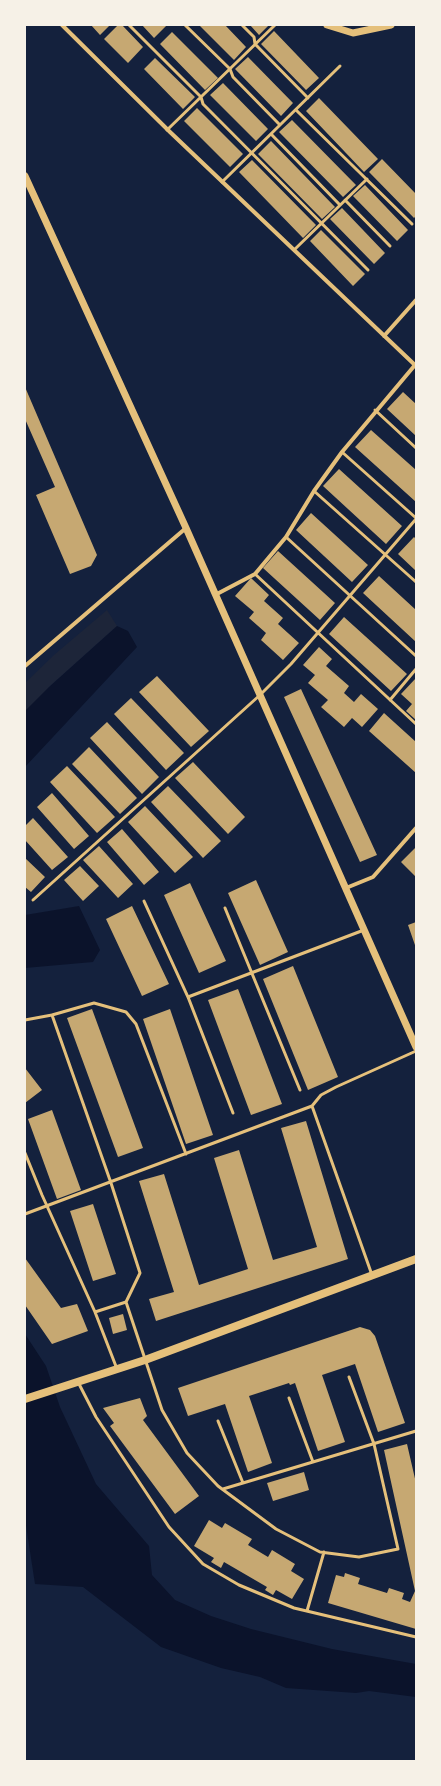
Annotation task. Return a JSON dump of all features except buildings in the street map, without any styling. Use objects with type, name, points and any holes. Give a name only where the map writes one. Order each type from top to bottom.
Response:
[{"type":"main road","points":[[25,1399],[145,1360],[416,1259]]},
{"type":"street","points":[[62,25],[167,130],[415,365],[342,452],[314,491],[286,537],[255,574],[214,595]]},
{"type":"street","points":[[326,25],[353,33],[391,25]]},
{"type":"street","points":[[25,176],[186,528],[214,595],[416,1047]]},
{"type":"street","points":[[384,336],[416,300]]},
{"type":"street","points":[[25,666],[186,528]]},
{"type":"street","points":[[346,888],[373,877],[416,828]]},
{"type":"lane","points":[[129,25],[201,97],[203,104],[368,270]]},
{"type":"lane","points":[[185,25],[230,69],[233,77],[280,125]]},
{"type":"lane","points":[[242,25],[254,37],[255,44],[308,98]]},
{"type":"lane","points":[[167,130],[275,25]]},
{"type":"lane","points":[[222,182],[340,66]]},
{"type":"lane","points":[[296,110],[412,224]]},
{"type":"lane","points":[[271,134],[340,205]]},
{"type":"lane","points":[[294,250],[367,179]]},
{"type":"lane","points":[[345,200],[390,246]]},
{"type":"lane","points":[[376,410],[416,448]]},
{"type":"lane","points":[[33,900],[260,695],[290,664],[350,596],[416,518],[342,452]]},
{"type":"lane","points":[[314,491],[416,582]]},
{"type":"lane","points":[[286,537],[416,656]]},
{"type":"lane","points":[[255,574],[416,724]]},
{"type":"lane","points":[[390,700],[416,670]]},
{"type":"lane","points":[[144,901],[188,997],[233,1113]]},
{"type":"lane","points":[[225,908],[300,1090]]},
{"type":"lane","points":[[188,997],[364,930]]},
{"type":"lane","points":[[25,1020],[52,1015],[94,1004],[126,1012],[136,1024],[186,1154]]},
{"type":"lane","points":[[52,1015],[111,1183],[140,1273],[126,1302],[162,1410],[187,1453],[223,1489],[276,1529],[320,1552],[359,1557],[398,1549],[374,1444],[350,1377]]},
{"type":"lane","points":[[25,1214],[111,1183],[312,1106],[321,1095],[336,1087],[416,1051]]},
{"type":"lane","points":[[312,1106],[372,1275]]},
{"type":"lane","points":[[25,1153],[47,1206],[95,1312],[117,1369]]},
{"type":"lane","points":[[95,1312],[126,1302]]},
{"type":"lane","points":[[78,1381],[96,1416],[169,1527],[203,1564],[239,1586],[294,1608],[416,1637]]},
{"type":"lane","points":[[289,1398],[313,1462]]},
{"type":"lane","points":[[218,1421],[243,1483]]},
{"type":"lane","points":[[223,1489],[416,1431]]},
{"type":"lane","points":[[307,1611],[324,1552]]},
{"type":"shaded area","points":[[107,610],[117,626],[49,687],[25,743],[25,683],[54,655]]},
{"type":"shaded area","points":[[117,626],[128,631],[137,647],[25,767],[25,711],[49,687]]},
{"type":"shaded area","points":[[79,906],[100,950],[93,962],[25,968],[25,915]]},
{"type":"shaded area","points":[[25,1334],[46,1366],[60,1407],[96,1484],[149,1546],[152,1575],[175,1600],[211,1616],[251,1629],[332,1649],[416,1664],[416,1697],[369,1691],[356,1693],[286,1688],[260,1677],[221,1668],[161,1647],[83,1587],[35,1584],[25,1519]]}]
